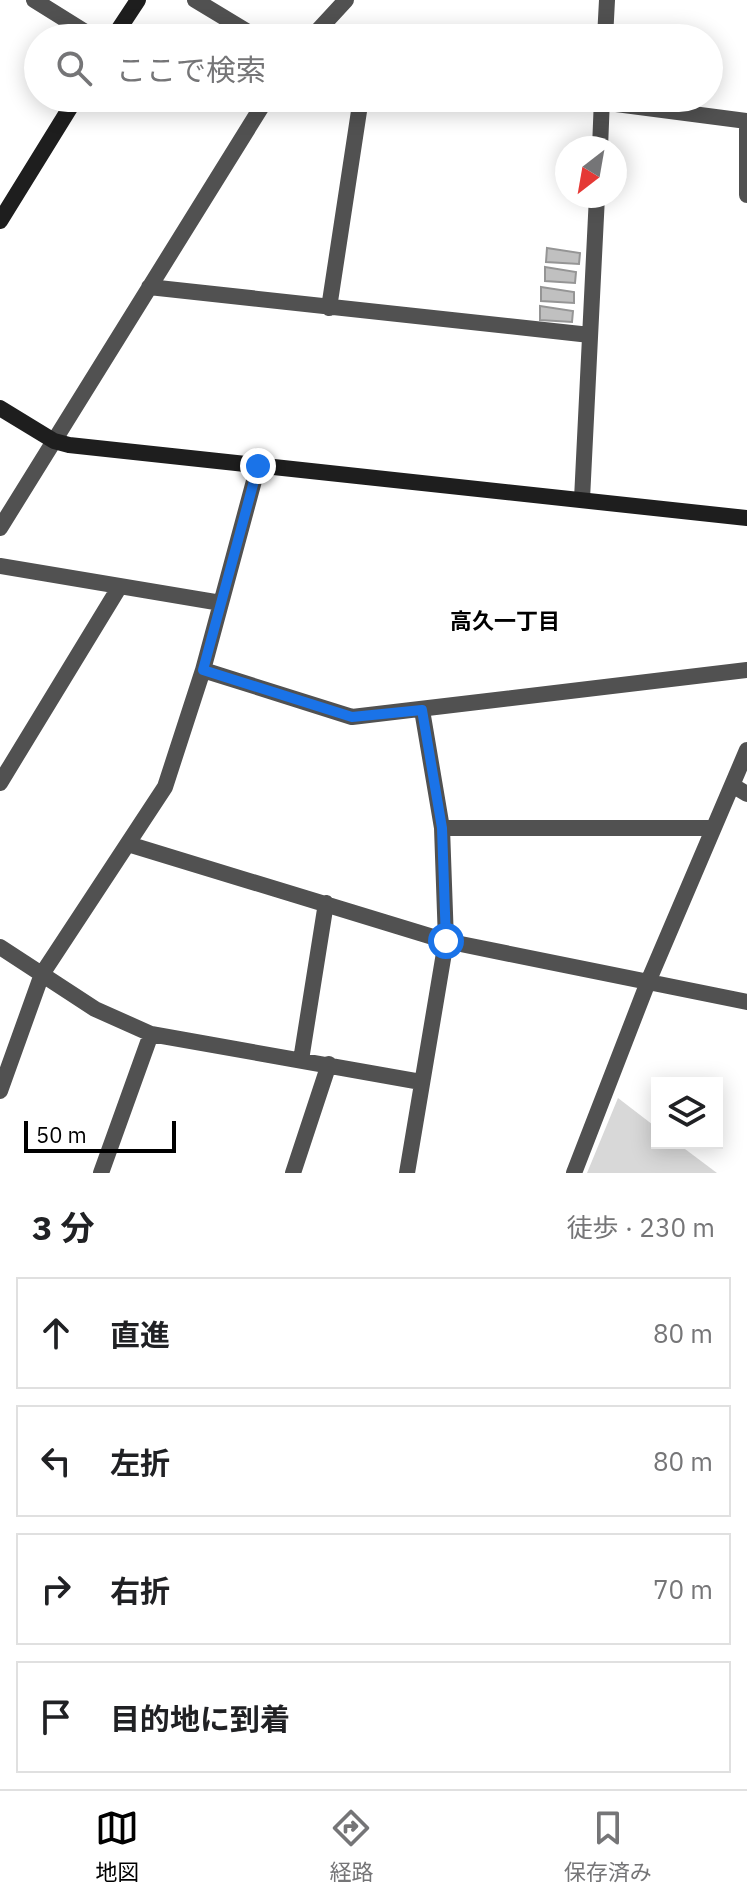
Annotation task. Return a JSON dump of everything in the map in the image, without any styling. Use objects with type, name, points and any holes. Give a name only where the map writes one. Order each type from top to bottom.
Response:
[{"type":"street","points":[[34,0],[73,24]]},
{"type":"street","points":[[122,24],[138,0]]},
{"type":"street","points":[[195,0],[235,24]]},
{"type":"street","points":[[324,24],[346,0]]},
{"type":"street","points":[[606,24],[607,0]]},
{"type":"street","points":[[0,221],[67,112]]},
{"type":"street","points":[[0,528],[258,112]]},
{"type":"street","points":[[329,308],[359,112]]},
{"type":"street","points":[[600,136],[602,112]]},
{"type":"street","points":[[685,112],[747,121],[747,195]]},
{"type":"street","points":[[582,499],[596,208]]},
{"type":"street","points":[[149,287],[590,335]]},
{"type":"street","points":[[0,408],[54,441],[69,445],[747,518]]},
{"type":"street","points":[[0,1091],[42,974],[165,787],[203,670],[258,466]]},
{"type":"street","points":[[0,566],[221,603]]},
{"type":"street","points":[[0,783],[120,586]]},
{"type":"street","points":[[203,670],[352,717],[747,670]]},
{"type":"street","points":[[407,1173],[446,941],[442,828],[422,710]]},
{"type":"street","points":[[574,1173],[712,828],[740,790],[747,750]]},
{"type":"street","points":[[442,828],[712,828]]},
{"type":"street","points":[[128,844],[446,941],[747,1002]]},
{"type":"street","points":[[301,1060],[326,903]]},
{"type":"street","points":[[0,947],[95,1009],[151,1034],[421,1082]]},
{"type":"street","points":[[101,1173],[151,1034]]},
{"type":"street","points":[[293,1173],[329,1064]]},
{"type":"shaded area","points":[[618,1098],[651,1123],[651,1149],[685,1149],[717,1173],[587,1173]]},
{"type":"building","points":[[547,248],[580,253],[579,264],[546,262]]},
{"type":"building","points":[[545,267],[576,272],[575,283],[545,281]]},
{"type":"building","points":[[541,287],[574,292],[574,303],[541,301]]},
{"type":"building","points":[[540,306],[573,311],[572,322],[540,320]]},
{"type":"district","name":"高久一丁目","points":[[505,621]]},
{"type":"route","points":[[258,466],[203,670],[352,717],[422,710],[442,828],[446,941]]}]
